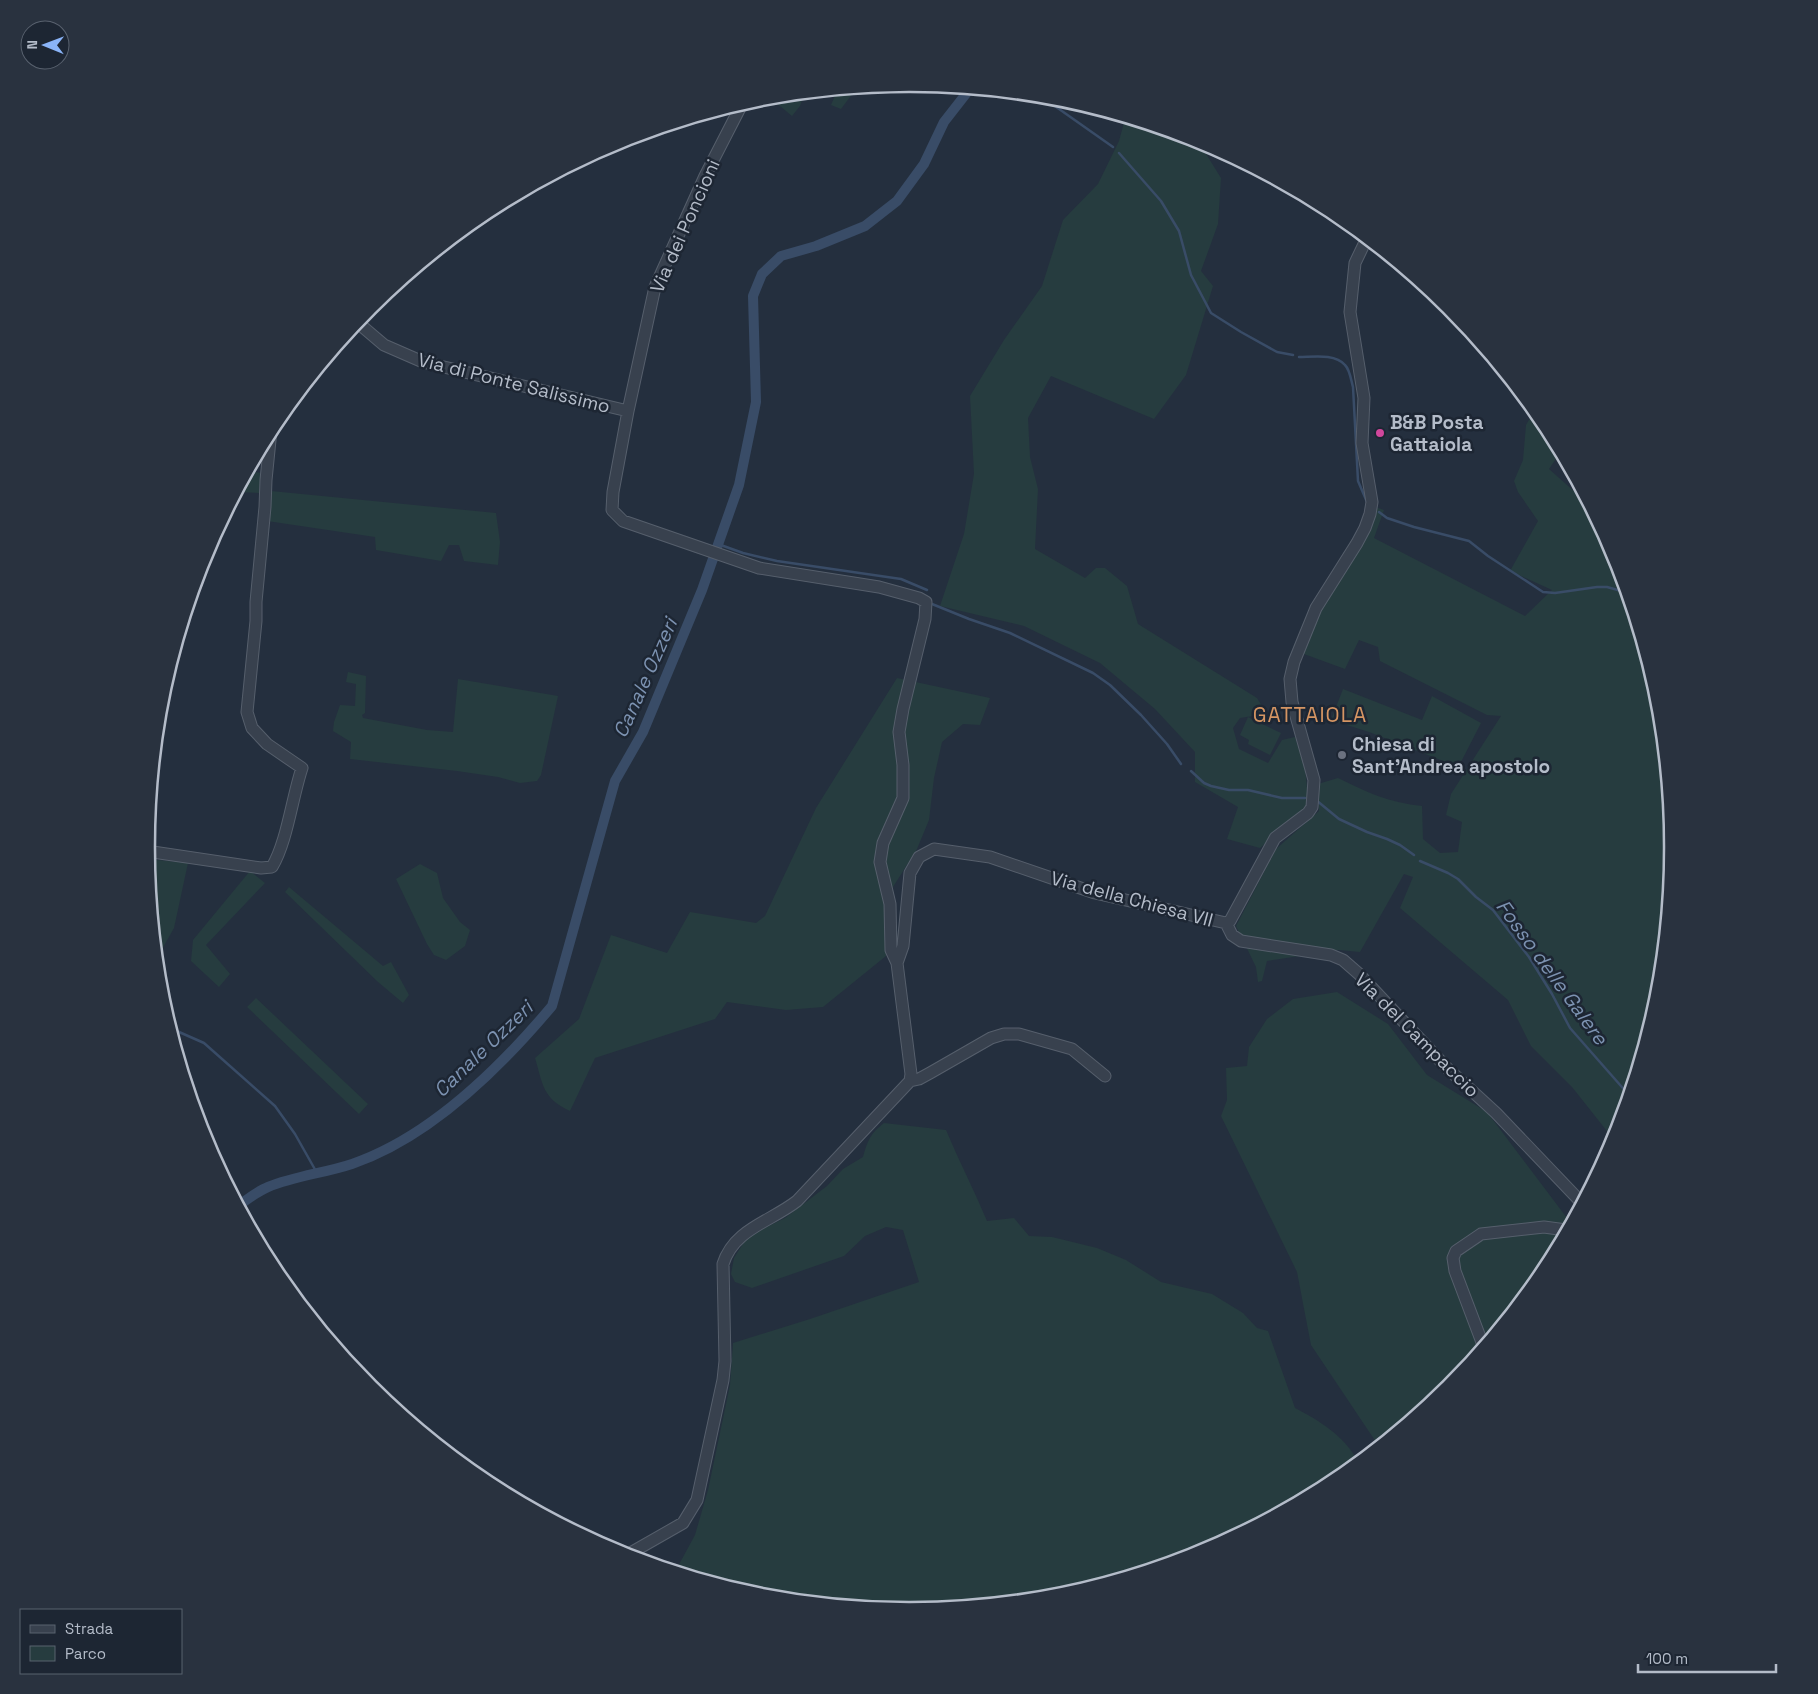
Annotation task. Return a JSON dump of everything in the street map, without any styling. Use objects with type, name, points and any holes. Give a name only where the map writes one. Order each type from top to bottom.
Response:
[{"type":"street","name":"Via dei Poncioni","points":[[628,411],[655,287],[705,176],[738,113]]},
{"type":"street","name":"Via della Chiesa VII","points":[[897,963],[903,946],[910,873],[919,857],[934,849],[990,857],[1095,893],[1226,923],[1230,921],[1275,838],[1308,813],[1312,807],[1314,780],[1292,702],[1290,679],[1294,662],[1316,608],[1366,528],[1370,514],[1372,502],[1362,443],[1364,398],[1350,312],[1355,263],[1364,245]]},
{"type":"street","name":"Via di Ponte Salissimo","points":[[363,327],[384,345],[422,362],[628,411],[613,492],[612,510],[623,521],[759,568],[879,587],[919,598],[926,602],[925,619],[899,732],[903,765],[903,798],[883,843],[880,862],[890,904],[890,950],[897,963]]},
{"type":"street","points":[[155,852],[261,868],[272,867],[278,856],[302,768],[267,744],[252,728],[247,712],[266,507],[269,449]]},
{"type":"street","name":"Via del Campaccio","points":[[1226,923],[1232,934],[1240,941],[1331,955],[1343,960],[1387,1003],[1447,1068],[1496,1113],[1577,1198]]},
{"type":"street","points":[[897,963],[910,1081]]},
{"type":"street","points":[[636,1550],[683,1523],[697,1500],[723,1380],[725,1361],[723,1264],[732,1243],[750,1229],[783,1212],[797,1201],[910,1081],[919,1079],[991,1038],[1011,1034],[1033,1037],[1072,1049],[1105,1076]]},
{"type":"street","points":[[1480,1339],[1454,1271],[1453,1258],[1456,1251],[1481,1234],[1544,1227],[1559,1229]]},
{"type":"green space","points":[[852,95],[841,109],[831,105],[835,97]]},
{"type":"green space","points":[[802,100],[800,106],[792,116],[778,104]]},
{"type":"green space","points":[[1124,124],[1206,153],[1221,178],[1218,224],[1201,271],[1213,286],[1186,375],[1154,419],[1051,376],[1028,418],[1030,457],[1038,489],[1035,549],[1085,578],[1096,568],[1105,568],[1127,586],[1138,624],[1257,698],[1262,706],[1259,715],[1240,718],[1233,728],[1239,749],[1268,763],[1282,740],[1295,737],[1305,768],[1309,806],[1260,848],[1227,839],[1238,807],[1195,782],[1195,752],[1155,709],[1100,663],[1024,626],[940,606],[964,534],[974,474],[970,396],[1004,340],[1042,286],[1063,220],[1098,184],[1119,141]]},
{"type":"green space","points":[[1530,419],[1556,460],[1549,469],[1574,491],[1586,513],[1606,558],[1638,652],[1649,700],[1657,749],[1664,847],[1657,945],[1649,994],[1638,1042],[1608,1132],[1572,1087],[1531,1046],[1508,1000],[1400,908],[1413,877],[1404,874],[1360,952],[1339,950],[1267,961],[1262,981],[1258,982],[1256,967],[1236,926],[1276,849],[1319,811],[1318,784],[1338,778],[1378,796],[1410,805],[1422,806],[1423,839],[1440,853],[1458,852],[1462,822],[1446,815],[1451,794],[1501,716],[1487,715],[1380,661],[1378,647],[1359,640],[1345,669],[1293,650],[1302,626],[1364,523],[1367,504],[1384,510],[1374,538],[1525,616],[1552,590],[1510,571],[1538,521],[1518,492],[1514,481],[1523,460],[1526,425]]},
{"type":"green space","points":[[255,472],[261,473],[259,493],[244,492]]},
{"type":"green space","points":[[271,491],[496,513],[500,542],[498,565],[464,561],[459,545],[449,545],[441,561],[376,550],[375,537],[267,521]]},
{"type":"green space","points":[[348,672],[366,676],[365,713],[362,715],[363,718],[427,730],[453,732],[458,679],[558,696],[541,775],[537,781],[520,783],[498,777],[457,771],[350,759],[351,742],[333,731],[340,705],[355,706],[356,684],[346,682]]},
{"type":"green space","points":[[897,678],[990,698],[980,725],[963,724],[942,742],[934,778],[929,820],[917,849],[886,898],[886,956],[823,1007],[786,1010],[727,1002],[715,1019],[595,1058],[570,1111],[554,1101],[542,1083],[535,1058],[579,1019],[611,935],[667,953],[690,912],[756,923],[765,916],[816,808]]},
{"type":"green space","points":[[1343,689],[1422,720],[1432,696],[1481,723],[1462,760],[1456,766],[1369,732],[1331,720]]},
{"type":"green space","points":[[1248,717],[1281,733],[1270,755],[1248,744],[1249,740],[1240,735]]},
{"type":"green space","points":[[155,860],[188,863],[174,928],[162,950],[156,896]]},
{"type":"green space","points":[[420,864],[437,873],[443,898],[460,922],[470,930],[465,946],[446,960],[434,955],[427,944],[396,879]]},
{"type":"green space","points":[[250,871],[265,883],[206,945],[230,974],[219,987],[191,961],[193,940]]},
{"type":"green space","points":[[289,887],[383,966],[391,962],[409,995],[403,1003],[378,982],[285,892]]},
{"type":"green space","points":[[1337,992],[1388,1024],[1427,1075],[1487,1112],[1566,1217],[1536,1266],[1508,1306],[1476,1344],[1443,1381],[1375,1440],[1311,1345],[1297,1272],[1221,1116],[1227,1100],[1226,1068],[1247,1066],[1249,1047],[1267,1019],[1293,999]]},
{"type":"green space","points":[[256,998],[368,1104],[359,1114],[247,1007]]},
{"type":"green space","points":[[884,1123],[946,1130],[987,1221],[1014,1218],[1029,1236],[1052,1237],[1097,1248],[1126,1260],[1161,1282],[1212,1294],[1243,1313],[1257,1328],[1268,1331],[1295,1408],[1338,1436],[1354,1456],[1286,1500],[1243,1524],[1198,1544],[1104,1576],[1056,1587],[1007,1595],[909,1602],[860,1600],[762,1587],[714,1576],[679,1565],[695,1535],[708,1490],[730,1385],[733,1343],[919,1282],[903,1230],[886,1227],[865,1236],[844,1256],[752,1288],[735,1282],[731,1274],[734,1258],[748,1236],[785,1218],[827,1186],[843,1169],[863,1157],[870,1138]]},
{"type":"waterway","name":"Canale Ozzeri","points":[[244,1202],[268,1187],[352,1164],[381,1152],[409,1137],[462,1098],[487,1076],[552,1006],[615,781],[643,732],[702,590],[739,485],[756,402],[753,296],[762,274],[781,256],[816,246],[865,226],[897,201],[924,164],[944,122],[965,95]]},
{"type":"waterway","points":[[1056,107],[1113,147]]},
{"type":"waterway","points":[[1119,153],[1161,201],[1179,231],[1191,275],[1211,313],[1277,352],[1293,355]]},
{"type":"waterway","points":[[1299,357],[1329,357],[1341,361],[1348,370],[1353,387],[1358,481],[1367,502]]},
{"type":"waterway","points":[[1379,512],[1387,518],[1414,527],[1469,541],[1488,556],[1543,592],[1555,593],[1597,587],[1618,590]]},
{"type":"waterway","name":"Fosso delle Galere","points":[[718,544],[743,553],[777,561],[901,579],[927,590]]},
{"type":"waterway","name":"Fosso delle Galere","points":[[932,604],[1010,633],[1093,673],[1110,685],[1141,715],[1167,744],[1181,764]]},
{"type":"waterway","name":"Fosso delle Galere","points":[[1191,771],[1204,783],[1211,786],[1229,790],[1248,790],[1282,798],[1305,798]]},
{"type":"waterway","name":"Fosso delle Galere","points":[[1316,800],[1339,819],[1400,845],[1414,855]]},
{"type":"waterway","name":"Fosso delle Galere","points":[[1420,861],[1458,879],[1476,897],[1493,910],[1529,957],[1570,1028],[1623,1089]]},
{"type":"waterway","points":[[178,1031],[204,1043],[275,1106],[295,1134],[317,1173]]},
{"type":"place","name":"B&B Posta Gattaiola","points":[[1380,433]]},
{"type":"place","name":"Chiesa di Sant'Andrea apostolo","points":[[1342,755]]},
{"type":"district","name":"GATTAIOLA","points":[[1310,714]]}]
